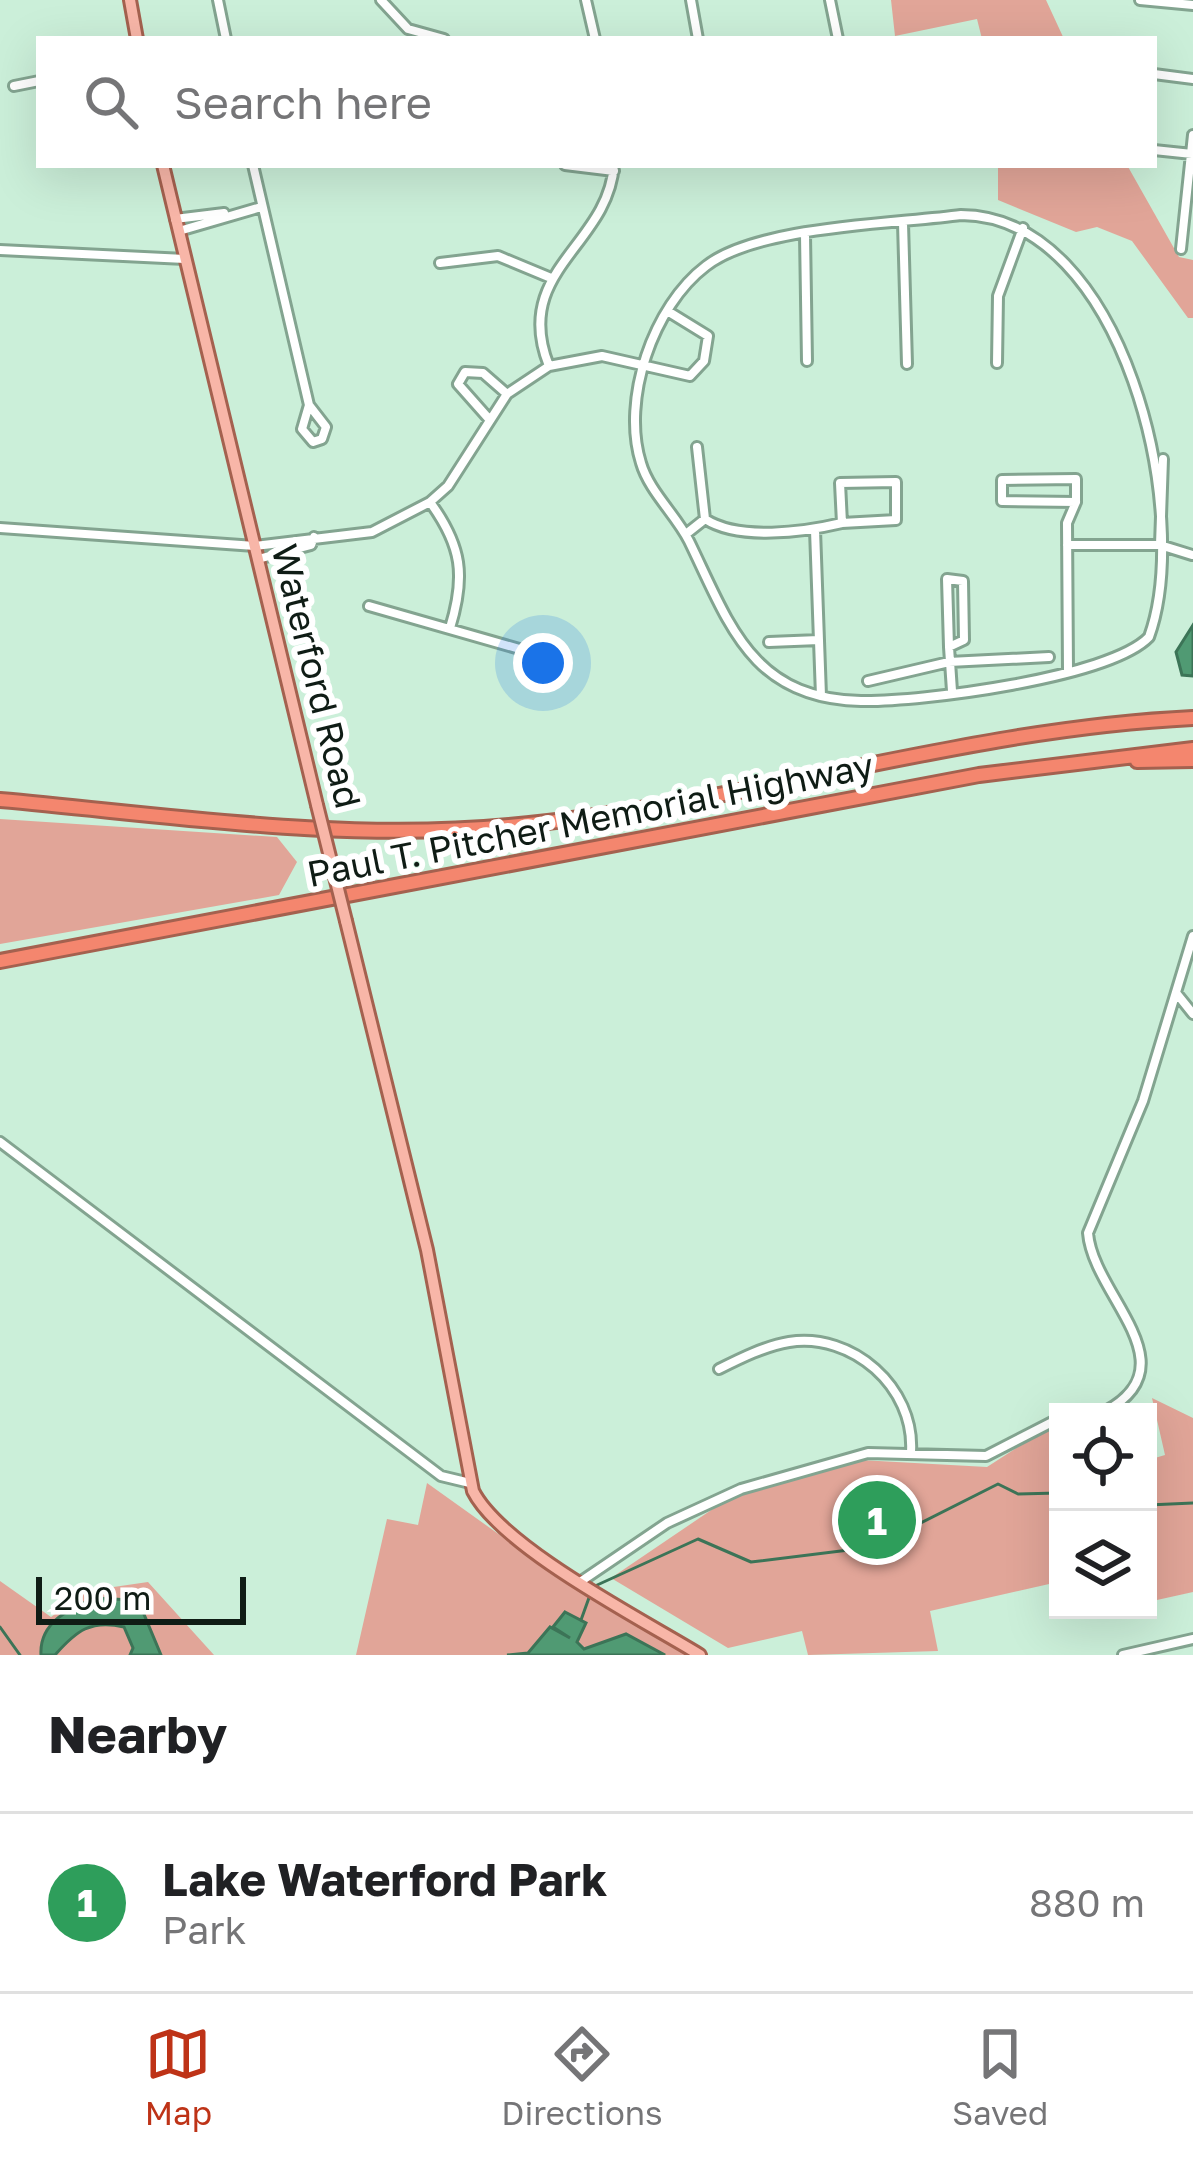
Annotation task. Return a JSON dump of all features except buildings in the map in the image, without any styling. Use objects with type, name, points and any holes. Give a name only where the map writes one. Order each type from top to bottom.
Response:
[{"type":"highway","name":"Paul T. Pitcher Memorial Highway","points":[[0,800],[329,829],[469,829],[612,813],[975,744],[1193,715]]},
{"type":"highway","name":"Paul T. Pitcher Memorial Highway","points":[[0,962],[1100,756],[1193,749]]},
{"type":"highway","points":[[1100,756],[1193,760]]},
{"type":"main road","points":[[130,0],[136,36]]},
{"type":"main road","name":"Waterford Road","points":[[164,168],[427,1250],[470,1483]]},
{"type":"main road","points":[[470,1483],[491,1516],[580,1582],[700,1655]]},
{"type":"street","points":[[218,0],[225,36]]},
{"type":"street","points":[[381,0],[408,29],[433,36]]},
{"type":"street","points":[[586,0],[594,36]]},
{"type":"street","points":[[691,0],[697,36]]},
{"type":"street","points":[[830,0],[837,36]]},
{"type":"street","points":[[1140,0],[1193,5]]},
{"type":"street","points":[[1157,74],[1193,79]]},
{"type":"street","points":[[14,86],[36,82]]},
{"type":"street","points":[[1180,249],[1188,226],[1193,135]]},
{"type":"street","points":[[1157,150],[1192,154]]},
{"type":"street","points":[[254,168],[309,405],[326,427],[325,435],[313,442],[302,429],[309,405]]},
{"type":"street","points":[[549,366],[538,336],[538,314],[551,278],[597,212],[614,168]]},
{"type":"street","points":[[177,225],[261,207]]},
{"type":"street","points":[[1100,289],[1023,228],[982,215],[806,235],[730,250],[695,275],[644,364],[637,392],[641,464],[686,535],[741,647],[779,679],[821,696],[861,701],[1068,671],[1120,658],[1147,640],[1167,616]]},
{"type":"street","points":[[903,223],[907,364]]},
{"type":"street","points":[[997,363],[998,296],[1023,228]]},
{"type":"street","points":[[806,235],[807,361]]},
{"type":"street","points":[[0,250],[184,259]]},
{"type":"street","points":[[440,263],[499,256],[551,278]]},
{"type":"street","points":[[0,528],[257,553],[315,536],[371,532],[430,502],[448,486],[507,394],[549,366],[602,356],[690,376],[704,361],[707,336],[670,312]]},
{"type":"street","points":[[489,419],[463,394],[458,384],[465,372],[483,373],[507,394]]},
{"type":"street","points":[[697,447],[705,520]]},
{"type":"street","points":[[1160,544],[1163,459]]},
{"type":"street","points":[[1068,671],[1066,545],[1067,524],[1076,502],[1076,479],[1002,480],[1002,501],[1076,502]]},
{"type":"street","points":[[705,520],[729,530],[815,530],[842,523],[896,520],[896,482],[840,483],[842,523]]},
{"type":"street","points":[[430,502],[458,545],[462,571],[450,628]]},
{"type":"street","points":[[686,535],[705,520]]},
{"type":"street","points":[[815,530],[821,696]]},
{"type":"street","points":[[1186,570],[1191,555],[1189,536]]},
{"type":"street","points":[[1066,545],[1160,544],[1191,555]]},
{"type":"street","points":[[949,647],[964,640],[963,581],[947,579],[949,662],[952,691]]},
{"type":"street","points":[[369,606],[537,654]]},
{"type":"street","points":[[769,642],[820,640]]},
{"type":"street","points":[[868,681],[949,662],[1049,657]]},
{"type":"street","points":[[1117,1403],[1139,1388],[1150,1371],[1149,1353],[1144,1335],[1092,1252],[1088,1233],[1143,1100],[1193,936]]},
{"type":"street","points":[[1176,993],[1193,1014]]},
{"type":"street","points":[[0,1142],[441,1476],[470,1483]]},
{"type":"street","points":[[719,1369],[785,1342],[842,1348],[868,1363],[897,1394],[910,1432],[910,1452]]},
{"type":"street","points":[[580,1582],[668,1522],[741,1489],[868,1453],[986,1456],[1049,1424]]},
{"type":"street","points":[[1123,1655],[1193,1639]]},
{"type":"shaded area","points":[[891,0],[1046,0],[1063,36],[981,36],[977,19],[895,36]]},
{"type":"shaded area","points":[[998,168],[1129,168],[1179,257],[1193,260],[1193,318],[1188,318],[1132,241],[1097,227],[1076,232],[998,200]]},
{"type":"shaded area","points":[[1193,625],[1193,676],[1182,675],[1176,652]]},
{"type":"shaded area","points":[[0,819],[277,837],[297,862],[279,895],[0,944]]},
{"type":"shaded area","points":[[1152,1398],[1193,1418],[1193,1592],[1157,1600],[1157,1457],[1165,1455],[1157,1403]]},
{"type":"shaded area","points":[[1049,1427],[1049,1584],[930,1611],[938,1651],[808,1655],[802,1631],[728,1648],[611,1578],[729,1498],[860,1460],[987,1467]]},
{"type":"shaded area","points":[[427,1483],[574,1588],[689,1655],[356,1655],[387,1519],[418,1525]]},
{"type":"shaded area","points":[[0,1581],[51,1617],[86,1591],[148,1582],[214,1655],[0,1655]]},
{"type":"shaded area","points":[[96,1598],[130,1600],[143,1612],[161,1655],[130,1655],[133,1648],[124,1627],[102,1625],[77,1633],[55,1655],[41,1655],[51,1625]]},
{"type":"shaded area","points":[[565,1612],[586,1623],[577,1642],[584,1649],[626,1634],[665,1655],[507,1655],[528,1653],[550,1627],[570,1638],[553,1627]]},
{"type":"waterway","points":[[595,1586],[698,1539],[751,1562],[873,1547],[998,1484],[1018,1494],[1049,1493]]},
{"type":"waterway","points":[[1157,1505],[1193,1503]]},
{"type":"waterway","points":[[581,1620],[590,1595]]},
{"type":"waterway","points":[[0,1627],[20,1655]]},
{"type":"place","name":"Lake Waterford Park","points":[[877,1520]]}]
